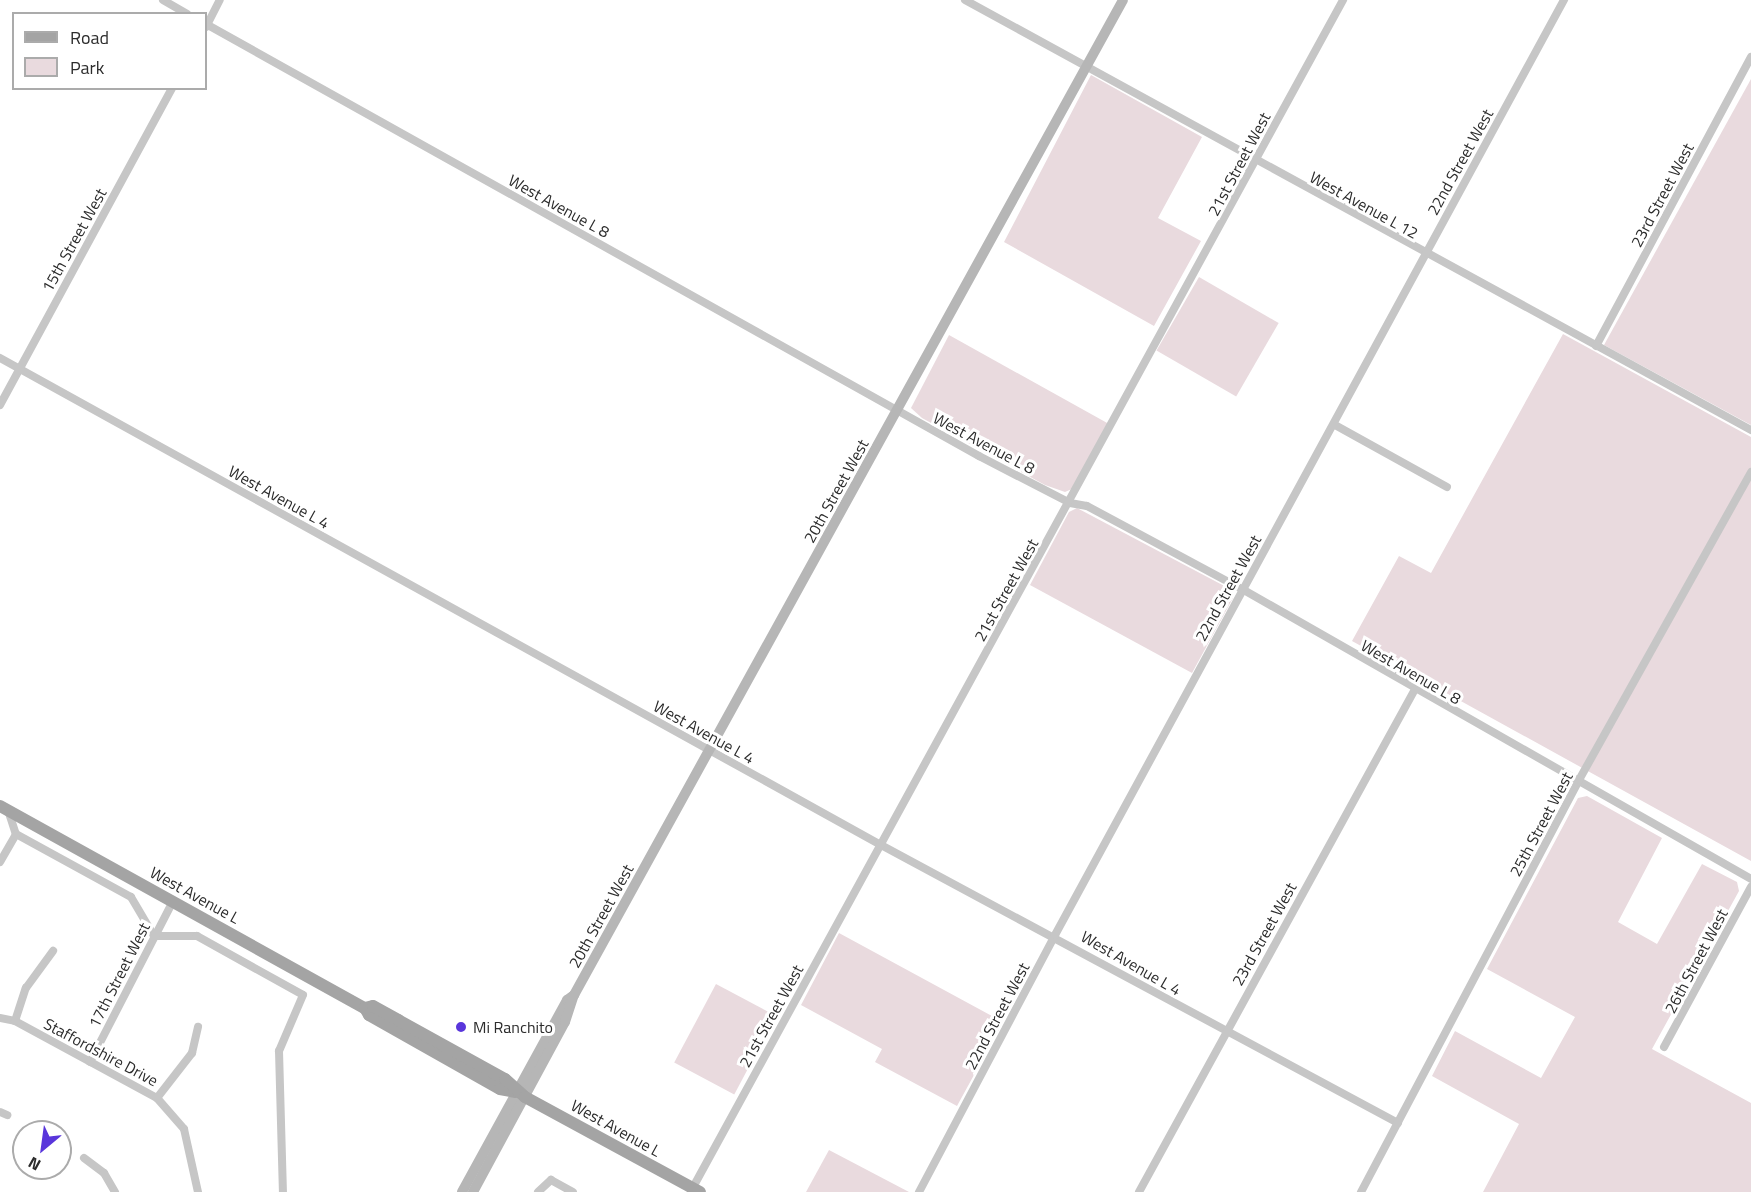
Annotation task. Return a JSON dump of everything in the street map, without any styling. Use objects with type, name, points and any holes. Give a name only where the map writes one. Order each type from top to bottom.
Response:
[{"type":"main road","name":"20th Street West","points":[[462,1192],[565,1022],[574,995],[1123,0]]},
{"type":"main road","name":"West Avenue L","points":[[4,808],[366,1008],[369,1015],[500,1089],[521,1094],[694,1191]]},
{"type":"main road","name":"20th Street West","points":[[473,1192],[521,1094]]},
{"type":"street","points":[[163,0],[184,12]]},
{"type":"street","points":[[207,23],[220,0]]},
{"type":"street","name":"West Avenue L 12","points":[[965,0],[1425,254],[1751,430]]},
{"type":"street","name":"21st Street West","points":[[694,1191],[1343,0]]},
{"type":"street","name":"22nd Street West","points":[[919,1192],[1242,589],[1335,425],[1425,254],[1564,0]]},
{"type":"street","name":"West Avenue L 8","points":[[207,26],[897,410],[1070,503],[1087,506],[1242,589],[1414,691],[1579,780],[1751,879]]},
{"type":"street","name":"23rd Street West","points":[[1596,346],[1751,57]]},
{"type":"street","name":"15th Street West","points":[[0,405],[171,90]]},
{"type":"street","name":"West Avenue L 4","points":[[0,358],[881,845],[1055,935],[1224,1032],[1398,1123]]},
{"type":"street","points":[[1335,425],[1448,487]]},
{"type":"street","name":"25th Street West","points":[[1361,1192],[1579,780],[1751,472]]},
{"type":"street","name":"23rd Street West","points":[[1139,1192],[1224,1032],[1414,691]]},
{"type":"street","name":"West Avenue L","points":[[4,808],[16,834],[131,897],[154,936]]},
{"type":"street","points":[[0,862],[16,834]]},
{"type":"street","name":"26th Street West","points":[[1664,1047],[1751,887]]},
{"type":"street","name":"17th Street West","points":[[90,1062],[173,901]]},
{"type":"street","points":[[154,936],[197,936],[303,995],[279,1051],[283,1192]]},
{"type":"street","points":[[15,1021],[27,988],[52,951]]},
{"type":"street","name":"Staffordshire Drive","points":[[0,1018],[15,1021],[157,1098],[184,1129],[198,1192]]},
{"type":"street","points":[[157,1098],[192,1053],[198,1027]]},
{"type":"street","points":[[84,1158],[104,1173],[115,1192]]},
{"type":"street","points":[[538,1192],[550,1180],[573,1192]]},
{"type":"green space","points":[[1091,75],[1202,137],[1158,218],[1201,241],[1154,326],[1004,242]]},
{"type":"green space","points":[[1751,79],[1751,425],[1604,345]]},
{"type":"green space","points":[[1199,277],[1279,323],[1236,397],[1156,351]]},
{"type":"green space","points":[[1563,334],[1751,437],[1751,861],[1352,641],[1399,556],[1431,573]]},
{"type":"green space","points":[[949,335],[1109,424],[1074,488],[1065,492],[1045,485],[922,418],[911,408]]},
{"type":"green space","points":[[1077,508],[1230,589],[1233,598],[1192,673],[1030,585],[1069,512]]},
{"type":"green space","points":[[1587,796],[1662,838],[1618,922],[1657,944],[1702,864],[1737,882],[1739,891],[1652,1049],[1751,1103],[1751,1192],[1483,1192],[1519,1124],[1432,1076],[1455,1031],[1541,1078],[1575,1017],[1487,969],[1578,798]]},
{"type":"green space","points":[[839,933],[1003,1022],[957,1106],[875,1062],[882,1049],[801,1005]]},
{"type":"green space","points":[[716,984],[776,1016],[734,1095],[674,1063]]},
{"type":"green space","points":[[829,1150],[909,1192],[806,1192]]},
{"type":"place","name":"Mi Ranchito","points":[[461,1027]]}]
